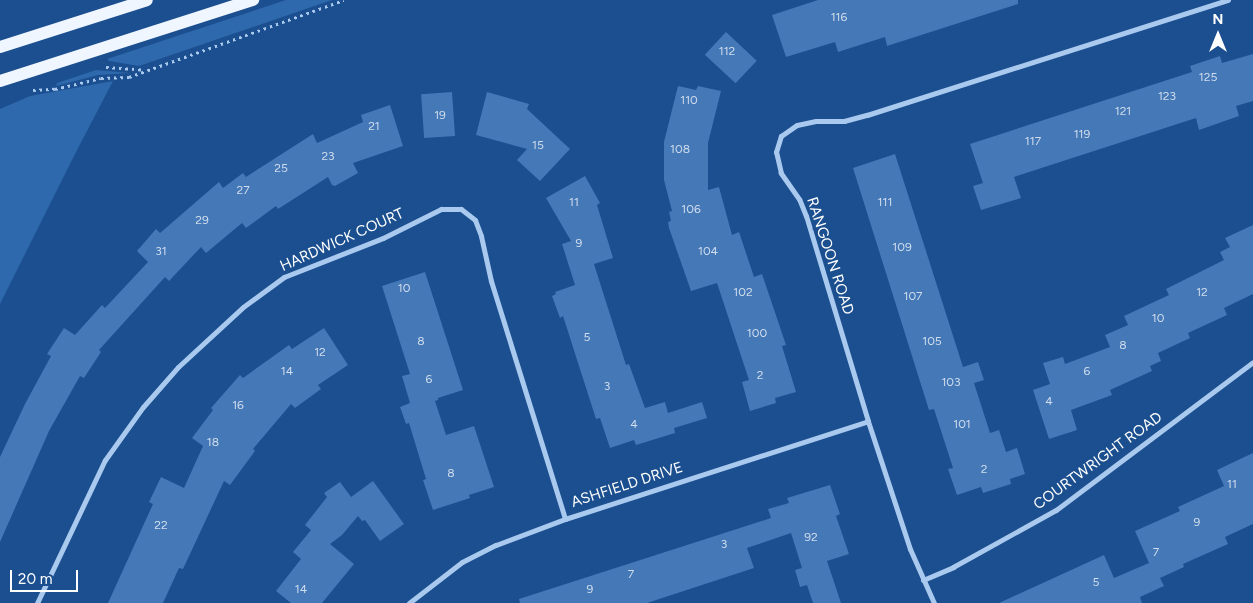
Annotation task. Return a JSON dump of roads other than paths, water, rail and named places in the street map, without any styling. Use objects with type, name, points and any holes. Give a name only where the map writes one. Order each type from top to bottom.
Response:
[{"type":"main road","points":[[0,48],[147,0]]},
{"type":"main road","points":[[0,81],[254,0]]},
{"type":"street","name":"RANGOON ROAD","points":[[934,603],[910,549],[868,421],[800,199],[781,173],[776,152],[781,136],[797,125],[816,121],[844,121],[867,115],[1228,0]]},
{"type":"street","name":"HARDWICK COURT","points":[[37,603],[105,460],[143,407],[184,361],[243,307],[284,277],[383,238],[441,209],[462,209],[475,220],[481,236],[491,281],[565,519]]},
{"type":"street","name":"COURTWRIGHT ROAD","points":[[923,580],[953,567],[1056,510],[1253,362]]},
{"type":"street","name":"ASHFIELD DRIVE","points":[[409,603],[462,562],[496,545],[565,519],[868,421]]}]
